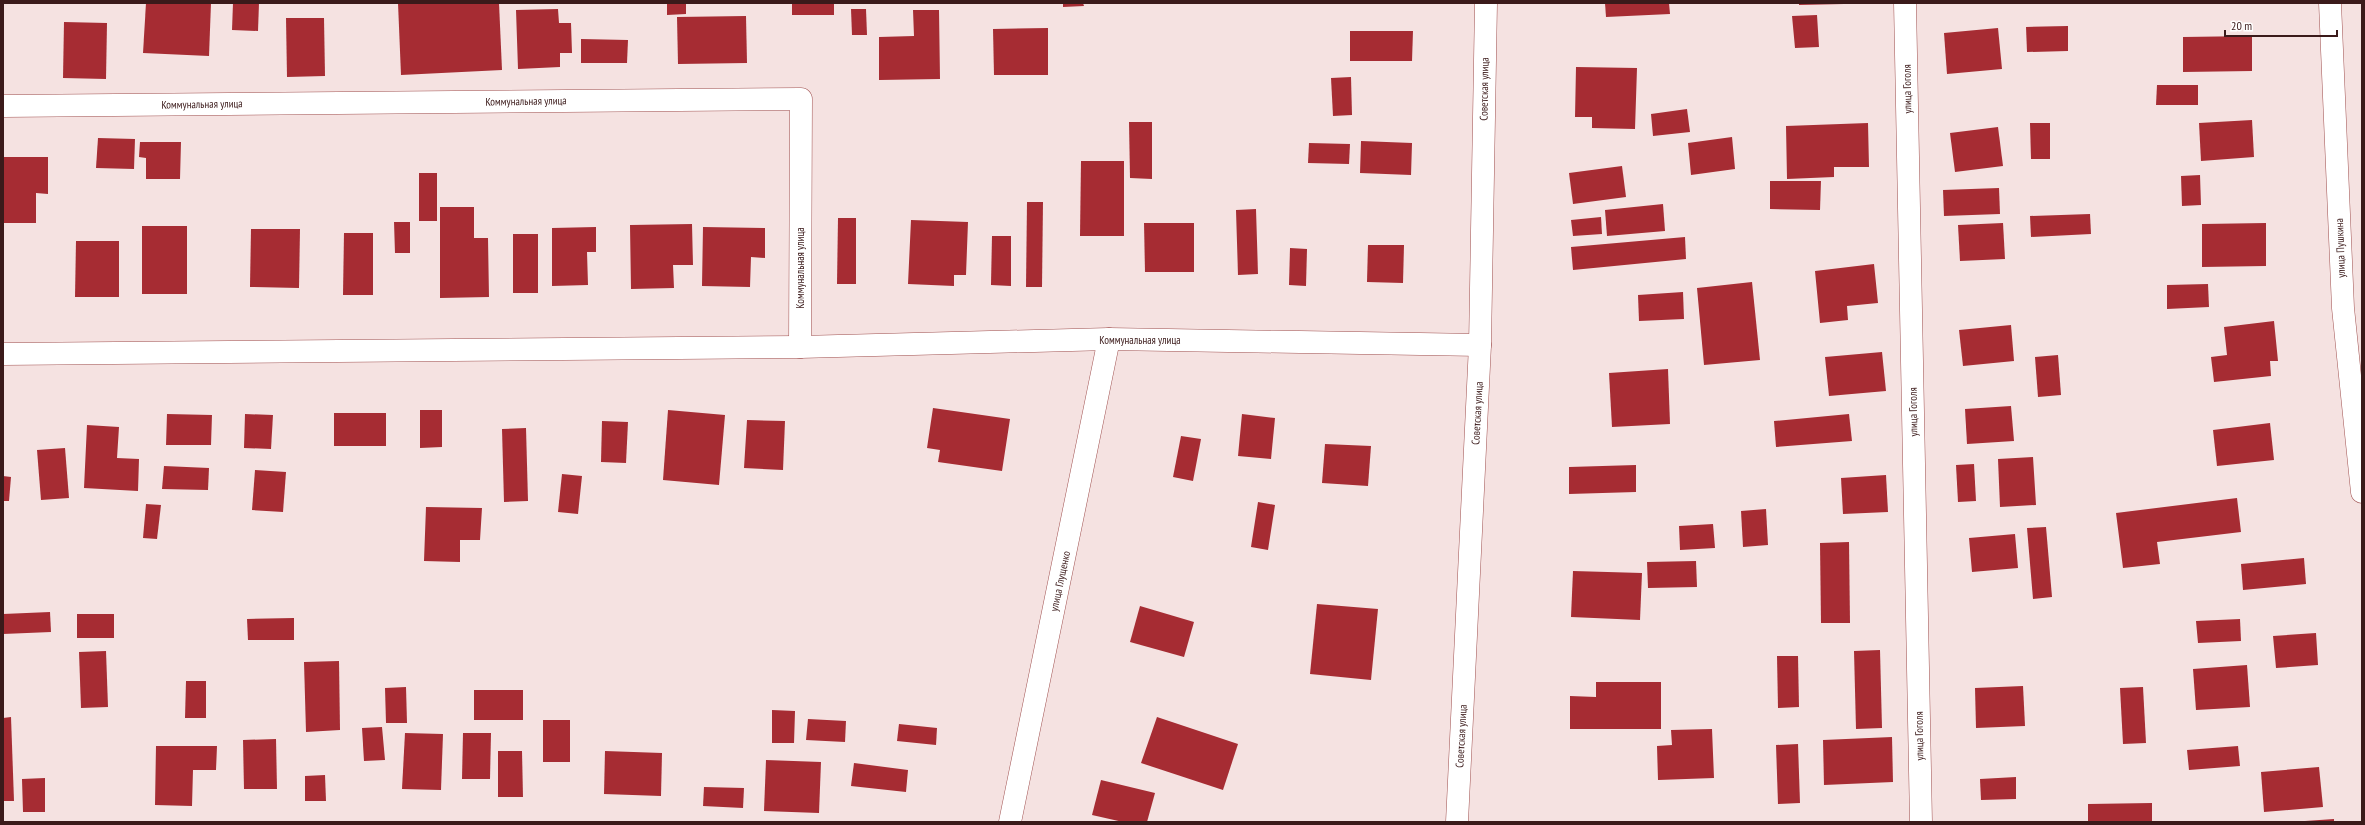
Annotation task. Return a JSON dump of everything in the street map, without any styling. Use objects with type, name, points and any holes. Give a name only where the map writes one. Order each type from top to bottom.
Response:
[{"type":"street","name":"Советская улица","points":[[1457,822],[1480,345],[1486,3]]},
{"type":"street","name":"улица Гоголя","points":[[1905,3],[1921,822]]},
{"type":"street","name":"улица Пушкина","points":[[2330,3],[2342,308],[2362,492]]},
{"type":"street","name":"Коммунальная улица","points":[[3,106],[801,99],[800,347]]},
{"type":"street","name":"Коммунальная улица","points":[[3,354],[800,347],[1109,339],[1480,345]]},
{"type":"street","name":"улица Глущенко","points":[[1010,822],[1109,339]]},
{"type":"building","points":[[146,3],[211,3],[209,56],[143,53]]},
{"type":"building","points":[[233,3],[259,3],[258,31],[232,30]]},
{"type":"building","points":[[398,3],[499,3],[502,70],[401,75]]},
{"type":"building","points":[[667,3],[686,3],[686,14],[667,15]]},
{"type":"building","points":[[792,3],[834,3],[834,15],[792,15]]},
{"type":"building","points":[[1063,3],[1083,3],[1084,6],[1063,7]]},
{"type":"building","points":[[1605,3],[1669,3],[1670,14],[1606,17]]},
{"type":"building","points":[[1799,3],[1844,3],[1844,4],[1799,5]]},
{"type":"building","points":[[558,9],[559,23],[571,23],[572,53],[560,53],[560,67],[518,69],[516,10]]},
{"type":"building","points":[[851,9],[866,9],[867,35],[852,35]]},
{"type":"building","points":[[913,10],[939,10],[940,79],[879,80],[879,37],[914,36]]},
{"type":"building","points":[[1817,15],[1819,47],[1795,48],[1792,16]]},
{"type":"building","points":[[746,16],[747,63],[678,64],[677,17]]},
{"type":"building","points":[[286,18],[324,18],[325,76],[287,77]]},
{"type":"building","points":[[64,22],[107,23],[106,79],[63,78]]},
{"type":"building","points":[[2068,26],[2068,51],[2027,52],[2026,27]]},
{"type":"building","points":[[1048,28],[1048,75],[994,75],[993,29]]},
{"type":"building","points":[[1998,28],[2002,69],[1947,74],[1944,33]]},
{"type":"building","points":[[1350,31],[1413,31],[1412,61],[1350,61]]},
{"type":"building","points":[[2252,36],[2252,71],[2183,72],[2183,37]]},
{"type":"building","points":[[581,39],[628,40],[627,63],[581,63]]},
{"type":"building","points":[[1576,67],[1637,68],[1635,129],[1592,128],[1592,117],[1575,117]]},
{"type":"building","points":[[1351,77],[1352,115],[1333,116],[1331,78]]},
{"type":"building","points":[[2157,85],[2198,85],[2198,105],[2156,105]]},
{"type":"building","points":[[1687,109],[1690,132],[1653,136],[1651,114]]},
{"type":"building","points":[[2252,120],[2254,157],[2201,161],[2199,123]]},
{"type":"building","points":[[1129,122],[1152,122],[1152,179],[1130,178]]},
{"type":"building","points":[[1868,123],[1869,167],[1834,167],[1834,177],[1787,179],[1786,126]]},
{"type":"building","points":[[2030,123],[2050,123],[2050,159],[2031,159]]},
{"type":"building","points":[[1998,127],[2003,166],[1955,172],[1950,133]]},
{"type":"building","points":[[1732,137],[1735,169],[1691,175],[1688,143]]},
{"type":"building","points":[[98,138],[135,139],[134,169],[96,168]]},
{"type":"building","points":[[1361,141],[1412,143],[1411,175],[1360,173]]},
{"type":"building","points":[[140,142],[181,142],[180,179],[146,179],[146,158],[139,157]]},
{"type":"building","points":[[1309,143],[1350,144],[1349,164],[1308,163]]},
{"type":"building","points":[[3,157],[48,157],[48,194],[36,193],[36,223],[3,223]]},
{"type":"building","points":[[1081,161],[1124,161],[1124,236],[1080,236]]},
{"type":"building","points":[[1622,166],[1626,197],[1573,204],[1569,173]]},
{"type":"building","points":[[419,173],[437,173],[437,221],[419,221]]},
{"type":"building","points":[[2200,175],[2201,205],[2182,206],[2181,176]]},
{"type":"building","points":[[1770,181],[1821,181],[1820,210],[1770,209]]},
{"type":"building","points":[[1999,188],[2000,214],[1944,216],[1943,190]]},
{"type":"building","points":[[1027,202],[1043,202],[1042,287],[1026,287]]},
{"type":"building","points":[[1663,204],[1665,231],[1607,236],[1605,210]]},
{"type":"building","points":[[440,207],[474,207],[474,238],[488,238],[489,297],[440,298]]},
{"type":"building","points":[[1256,209],[1258,274],[1238,275],[1236,210]]},
{"type":"building","points":[[2090,214],[2091,234],[2031,237],[2030,216]]},
{"type":"building","points":[[1601,217],[1602,234],[1573,236],[1571,220]]},
{"type":"building","points":[[838,218],[856,218],[856,284],[837,284]]},
{"type":"building","points":[[911,220],[968,222],[966,275],[954,275],[954,286],[908,284]]},
{"type":"building","points":[[394,222],[410,222],[410,253],[395,253]]},
{"type":"building","points":[[1144,223],[1194,223],[1194,272],[1145,272]]},
{"type":"building","points":[[2003,223],[2005,259],[1960,261],[1958,225]]},
{"type":"building","points":[[2266,223],[2266,266],[2202,267],[2202,224]]},
{"type":"building","points":[[692,224],[693,265],[673,265],[674,288],[631,289],[630,225]]},
{"type":"building","points":[[142,226],[187,226],[187,294],[142,294]]},
{"type":"building","points":[[596,227],[596,252],[587,252],[588,285],[552,286],[552,228]]},
{"type":"building","points":[[703,227],[765,228],[765,258],[751,257],[750,287],[702,286]]},
{"type":"building","points":[[251,229],[300,229],[299,288],[250,287]]},
{"type":"building","points":[[344,233],[373,233],[373,295],[343,295]]},
{"type":"building","points":[[513,234],[538,234],[538,293],[513,293]]},
{"type":"building","points":[[992,236],[1011,236],[1011,286],[991,285]]},
{"type":"building","points":[[1685,237],[1686,259],[1573,270],[1571,247]]},
{"type":"building","points":[[76,241],[119,241],[119,297],[75,297]]},
{"type":"building","points":[[1368,245],[1404,245],[1403,283],[1367,282]]},
{"type":"building","points":[[1290,248],[1307,249],[1306,286],[1289,285]]},
{"type":"building","points":[[1874,264],[1878,303],[1847,306],[1848,320],[1820,323],[1815,271]]},
{"type":"building","points":[[1752,282],[1760,360],[1704,365],[1697,288]]},
{"type":"building","points":[[2208,284],[2209,307],[2167,309],[2167,285]]},
{"type":"building","points":[[1683,292],[1684,319],[1639,321],[1638,295]]},
{"type":"building","points":[[2274,321],[2278,361],[2270,361],[2271,376],[2214,382],[2211,357],[2227,355],[2224,327]]},
{"type":"building","points":[[2011,325],[2014,361],[1963,366],[1959,330]]},
{"type":"building","points":[[1882,352],[1886,391],[1829,396],[1825,357]]},
{"type":"building","points":[[2058,355],[2061,395],[2038,397],[2035,357]]},
{"type":"building","points":[[1668,369],[1670,424],[1612,427],[1609,373]]},
{"type":"building","points":[[2011,406],[2014,441],[1967,444],[1965,409]]},
{"type":"building","points":[[933,408],[1010,419],[1002,471],[938,462],[940,450],[927,448]]},
{"type":"building","points":[[420,410],[442,410],[442,447],[420,448]]},
{"type":"building","points":[[668,410],[725,415],[719,485],[663,480]]},
{"type":"building","points":[[334,413],[386,413],[386,446],[334,446]]},
{"type":"building","points":[[167,414],[212,415],[211,445],[166,445]]},
{"type":"building","points":[[245,414],[273,415],[271,449],[244,448]]},
{"type":"building","points":[[1242,414],[1275,418],[1271,459],[1238,456]]},
{"type":"building","points":[[1849,414],[1852,441],[1776,447],[1774,421]]},
{"type":"building","points":[[747,420],[785,421],[783,470],[744,468]]},
{"type":"building","points":[[602,421],[628,422],[626,463],[601,462]]},
{"type":"building","points":[[2270,423],[2274,460],[2217,466],[2213,430]]},
{"type":"building","points":[[87,425],[119,427],[117,458],[139,459],[138,491],[84,488]]},
{"type":"building","points":[[526,428],[528,501],[504,502],[502,429]]},
{"type":"building","points":[[1181,436],[1201,439],[1193,481],[1173,477]]},
{"type":"building","points":[[1325,444],[1371,446],[1368,486],[1322,483]]},
{"type":"building","points":[[65,448],[69,498],[41,500],[37,450]]},
{"type":"building","points":[[2033,457],[2036,505],[2000,507],[1998,459]]},
{"type":"building","points":[[1974,464],[1976,501],[1958,502],[1956,465]]},
{"type":"building","points":[[1636,465],[1636,492],[1569,494],[1569,467]]},
{"type":"building","points":[[164,466],[209,468],[208,490],[162,489]]},
{"type":"building","points":[[255,470],[286,472],[283,512],[252,510]]},
{"type":"building","points":[[562,474],[582,476],[578,514],[558,512]]},
{"type":"building","points":[[1886,475],[1888,512],[1843,514],[1841,478]]},
{"type":"building","points":[[3,476],[11,477],[9,501],[3,501]]},
{"type":"building","points":[[2237,498],[2241,532],[2157,542],[2160,564],[2123,568],[2116,513]]},
{"type":"building","points":[[1258,502],[1275,505],[1268,550],[1251,547]]},
{"type":"building","points":[[146,504],[161,505],[157,539],[143,538]]},
{"type":"building","points":[[426,507],[482,508],[480,540],[460,540],[460,562],[424,561]]},
{"type":"building","points":[[1766,509],[1768,545],[1743,547],[1741,511]]},
{"type":"building","points":[[1713,524],[1715,548],[1680,550],[1679,526]]},
{"type":"building","points":[[2046,527],[2052,597],[2033,599],[2027,528]]},
{"type":"building","points":[[2015,534],[2018,568],[1972,572],[1969,538]]},
{"type":"building","points":[[1849,542],[1850,623],[1821,623],[1820,543]]},
{"type":"building","points":[[2304,558],[2306,584],[2243,590],[2241,564]]},
{"type":"building","points":[[1696,561],[1697,587],[1648,588],[1647,562]]},
{"type":"building","points":[[1573,571],[1642,573],[1640,620],[1571,617]]},
{"type":"building","points":[[1317,604],[1378,609],[1371,680],[1310,674]]},
{"type":"building","points":[[1140,606],[1194,622],[1184,657],[1130,642]]},
{"type":"building","points":[[50,612],[51,632],[3,634],[3,614]]},
{"type":"building","points":[[77,614],[114,614],[114,638],[77,638]]},
{"type":"building","points":[[294,618],[294,640],[248,640],[247,619]]},
{"type":"building","points":[[2240,619],[2241,641],[2198,643],[2196,621]]},
{"type":"building","points":[[2316,633],[2318,665],[2276,668],[2273,636]]},
{"type":"building","points":[[1880,650],[1882,728],[1856,729],[1854,651]]},
{"type":"building","points":[[106,651],[108,707],[81,708],[79,652]]},
{"type":"building","points":[[1777,656],[1798,656],[1799,707],[1778,708]]},
{"type":"building","points":[[339,661],[340,730],[306,732],[304,662]]},
{"type":"building","points":[[2247,665],[2250,707],[2196,710],[2193,669]]},
{"type":"building","points":[[186,681],[206,681],[206,718],[185,718]]},
{"type":"building","points":[[1596,682],[1661,682],[1661,729],[1570,729],[1570,696],[1596,697]]},
{"type":"building","points":[[2023,686],[2025,726],[1976,728],[1975,688]]},
{"type":"building","points":[[406,687],[407,723],[386,723],[385,688]]},
{"type":"building","points":[[2143,687],[2146,743],[2123,744],[2120,688]]},
{"type":"building","points":[[474,690],[523,690],[523,720],[474,720]]},
{"type":"building","points":[[772,710],[795,711],[794,743],[772,743]]},
{"type":"building","points":[[11,717],[14,801],[3,801],[3,718]]},
{"type":"building","points":[[1157,717],[1238,744],[1223,790],[1141,763]]},
{"type":"building","points":[[808,719],[846,721],[845,742],[806,740]]},
{"type":"building","points":[[543,720],[570,720],[570,762],[543,762]]},
{"type":"building","points":[[899,724],[937,728],[936,745],[897,741]]},
{"type":"building","points":[[382,727],[385,760],[364,761],[362,728]]},
{"type":"building","points":[[1712,729],[1714,778],[1658,780],[1657,746],[1672,745],[1671,730]]},
{"type":"building","points":[[405,733],[443,734],[441,790],[402,789]]},
{"type":"building","points":[[463,733],[491,733],[490,779],[462,779]]},
{"type":"building","points":[[1892,737],[1893,782],[1824,785],[1823,740]]},
{"type":"building","points":[[276,739],[277,789],[244,789],[243,740]]},
{"type":"building","points":[[1798,744],[1800,803],[1778,804],[1776,745]]},
{"type":"building","points":[[156,746],[217,746],[216,770],[193,770],[192,806],[155,805]]},
{"type":"building","points":[[2238,746],[2240,766],[2189,770],[2187,750]]},
{"type":"building","points":[[498,751],[522,751],[523,797],[498,797]]},
{"type":"building","points":[[605,751],[662,753],[661,796],[604,794]]},
{"type":"building","points":[[766,760],[821,762],[819,813],[764,811]]},
{"type":"building","points":[[854,763],[908,770],[906,792],[851,786]]},
{"type":"building","points":[[2319,767],[2323,807],[2264,812],[2261,772]]},
{"type":"building","points":[[325,775],[326,801],[305,801],[305,776]]},
{"type":"building","points":[[2016,777],[2016,799],[1981,800],[1980,779]]},
{"type":"building","points":[[45,778],[45,812],[23,812],[22,779]]},
{"type":"building","points":[[1101,780],[1155,793],[1147,822],[1123,822],[1092,815]]},
{"type":"building","points":[[704,787],[744,788],[743,808],[703,806]]},
{"type":"building","points":[[2152,803],[2152,822],[2088,822],[2088,804]]},
{"type":"building","points":[[2334,819],[2334,822],[2305,822],[2305,821]]}]
